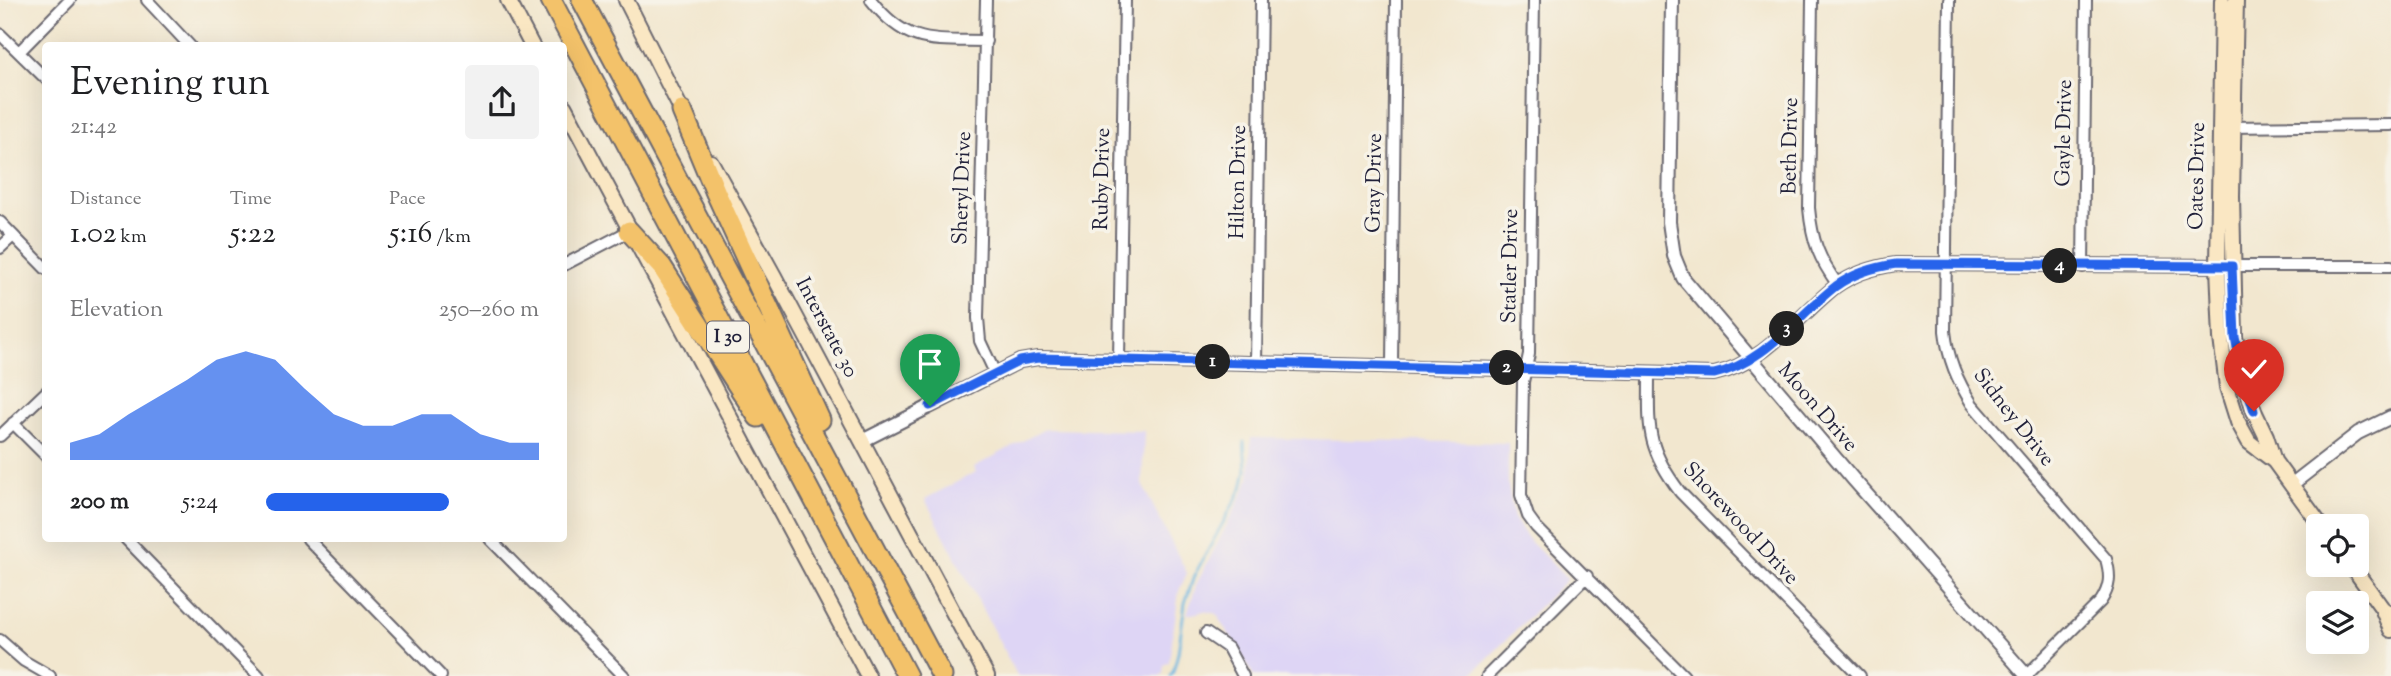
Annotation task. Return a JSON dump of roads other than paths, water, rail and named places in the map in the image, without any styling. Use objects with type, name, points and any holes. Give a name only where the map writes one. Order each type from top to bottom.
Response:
[{"type":"highway","name":"I 30","points":[[551,0],[907,676]]},
{"type":"highway","name":"I 30","points":[[582,0],[942,676]]},
{"type":"highway","points":[[682,111],[749,268],[829,439],[868,535]]},
{"type":"highway","points":[[629,231],[662,267],[825,520]]},
{"type":"main road","points":[[508,0],[530,42]]},
{"type":"main road","name":"Interstate 30","points":[[626,0],[682,111],[768,265],[987,676]]},
{"type":"main road","name":"Oates Drive","points":[[2222,0],[2227,127],[2225,267],[2235,337],[2254,411],[2274,461],[2312,514]]},
{"type":"main road","name":"Oates Drive","points":[[2227,127],[2236,0]]},
{"type":"main road","points":[[567,112],[865,675]]},
{"type":"main road","points":[[2360,577],[2387,611],[2391,630]]},
{"type":"street","points":[[19,51],[71,0]]},
{"type":"street","points":[[147,0],[186,42]]},
{"type":"street","points":[[871,0],[883,16],[907,34],[930,40],[986,41]]},
{"type":"street","name":"Sheryl Drive","points":[[986,0],[978,318],[980,341],[995,373]]},
{"type":"street","name":"Ruby Drive","points":[[1119,359],[1125,0]]},
{"type":"street","name":"Hilton Drive","points":[[1256,364],[1261,0]]},
{"type":"street","name":"Gray Drive","points":[[1392,365],[1396,0]]},
{"type":"street","name":"Statler Drive","points":[[1534,0],[1529,354],[1523,383],[1520,482],[1524,508],[1536,527],[1684,676]]},
{"type":"street","name":"Moon Drive","points":[[1672,0],[1669,222],[1671,244],[1689,288],[2026,676]]},
{"type":"street","name":"Beth Drive","points":[[1812,0],[1809,208],[1812,234],[1821,262],[1838,285]]},
{"type":"street","name":"Sidney Drive","points":[[1949,0],[1945,331],[1948,354],[1957,380],[1972,404],[2105,559],[2110,573],[2108,590],[2101,601],[2026,676]]},
{"type":"street","name":"Gayle Drive","points":[[2083,267],[2086,0]]},
{"type":"street","points":[[0,34],[42,75]]},
{"type":"street","points":[[2227,127],[2391,125]]},
{"type":"street","points":[[0,222],[42,265]]},
{"type":"street","points":[[567,263],[629,231]]},
{"type":"street","points":[[0,248],[13,236]]},
{"type":"street","points":[[862,441],[1020,361],[1038,358],[1714,374],[1727,371],[1750,359],[1838,285],[1857,274],[1880,266],[2391,266]]},
{"type":"street","name":"Shorewood Drive","points":[[1649,373],[1649,424],[1653,446],[1662,468],[1680,492],[1860,676]]},
{"type":"street","points":[[0,436],[42,395]]},
{"type":"street","points":[[2291,485],[2358,433],[2391,417]]},
{"type":"street","points":[[13,423],[42,452]]},
{"type":"street","points":[[129,542],[259,676]]},
{"type":"street","points":[[311,542],[441,676]]},
{"type":"street","points":[[493,542],[624,676]]},
{"type":"street","points":[[1487,676],[1587,576]]},
{"type":"street","points":[[1206,633],[1228,648],[1243,676]]},
{"type":"street","points":[[0,640],[24,661],[50,676]]},
{"type":"waterway","points":[[1170,676],[1178,653],[1185,603],[1194,576],[1242,488],[1246,470],[1244,442]]}]
